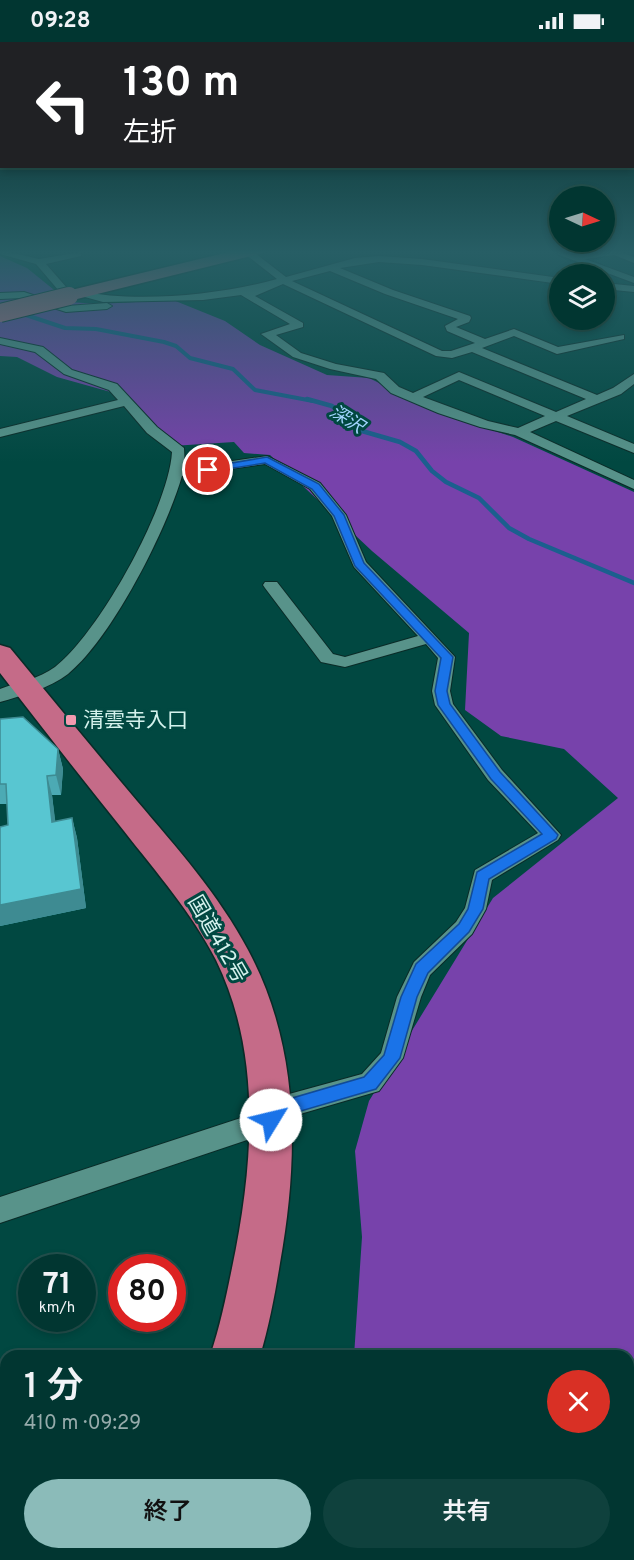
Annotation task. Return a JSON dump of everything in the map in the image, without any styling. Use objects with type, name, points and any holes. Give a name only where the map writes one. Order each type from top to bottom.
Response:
[{"type":"highway","name":"国道412号","points":[[0,654],[13,692],[187,887],[235,961],[255,1010],[268,1071],[273,1148],[264,1228],[237,1350]]},
{"type":"street","points":[[292,321],[299,325],[267,334],[297,355],[334,367],[380,376],[394,390],[441,410],[484,424],[519,432],[634,484]]},
{"type":"street","points":[[370,321],[440,354],[452,356],[514,332],[557,351],[620,336]]},
{"type":"street","points":[[463,321],[450,326],[451,329],[485,343]]},
{"type":"street","points":[[0,341],[39,349],[68,372],[113,387],[152,430],[179,451],[178,472],[154,528],[97,630],[82,652],[60,672],[13,692]]},
{"type":"street","points":[[473,348],[598,400]]},
{"type":"street","points":[[414,397],[459,376],[634,448]]},
{"type":"street","points":[[519,432],[598,400],[617,391],[634,378]]},
{"type":"street","points":[[0,433],[127,402]]},
{"type":"street","points":[[0,1210],[370,1083],[391,1058],[409,997],[422,969],[464,928],[475,909],[482,876],[551,835],[495,775],[444,705],[441,691],[447,657],[359,564],[339,515],[315,486],[267,460],[178,472]]},
{"type":"street","points":[[271,585],[327,658],[345,662],[429,638]]},
{"type":"shaded area","points":[[0,321],[225,321],[260,345],[327,375],[369,378],[440,413],[513,437],[634,492],[634,1350],[354,1350],[362,1237],[355,1151],[369,1101],[493,898],[618,798],[564,749],[501,736],[465,710],[469,633],[372,551],[270,455],[244,453],[234,442],[172,446],[125,396],[57,377],[17,357],[0,356]]},
{"type":"building","points":[[23,717],[58,749],[56,775],[47,776],[52,822],[72,818],[81,889],[0,905],[0,827],[8,825],[6,784],[0,784],[0,719]]},
{"type":"waterway","name":"深沢","points":[[44,321],[65,328],[96,329],[164,342],[176,346],[190,358],[233,369],[255,390],[313,401]]},
{"type":"waterway","name":"深沢","points":[[307,399],[332,406],[362,431],[400,442],[416,451],[432,471],[446,482],[479,498],[509,528],[529,539],[634,583]]},
{"type":"place","name":"清雲寺入口","points":[[71,720]]},
{"type":"route","points":[[208,470],[267,460],[315,486],[339,515],[350,537],[359,564],[447,657],[441,691],[444,705],[495,775],[551,835],[482,876],[475,909],[464,928],[422,969],[409,997],[391,1058],[370,1083],[271,1112],[271,1120]]}]
